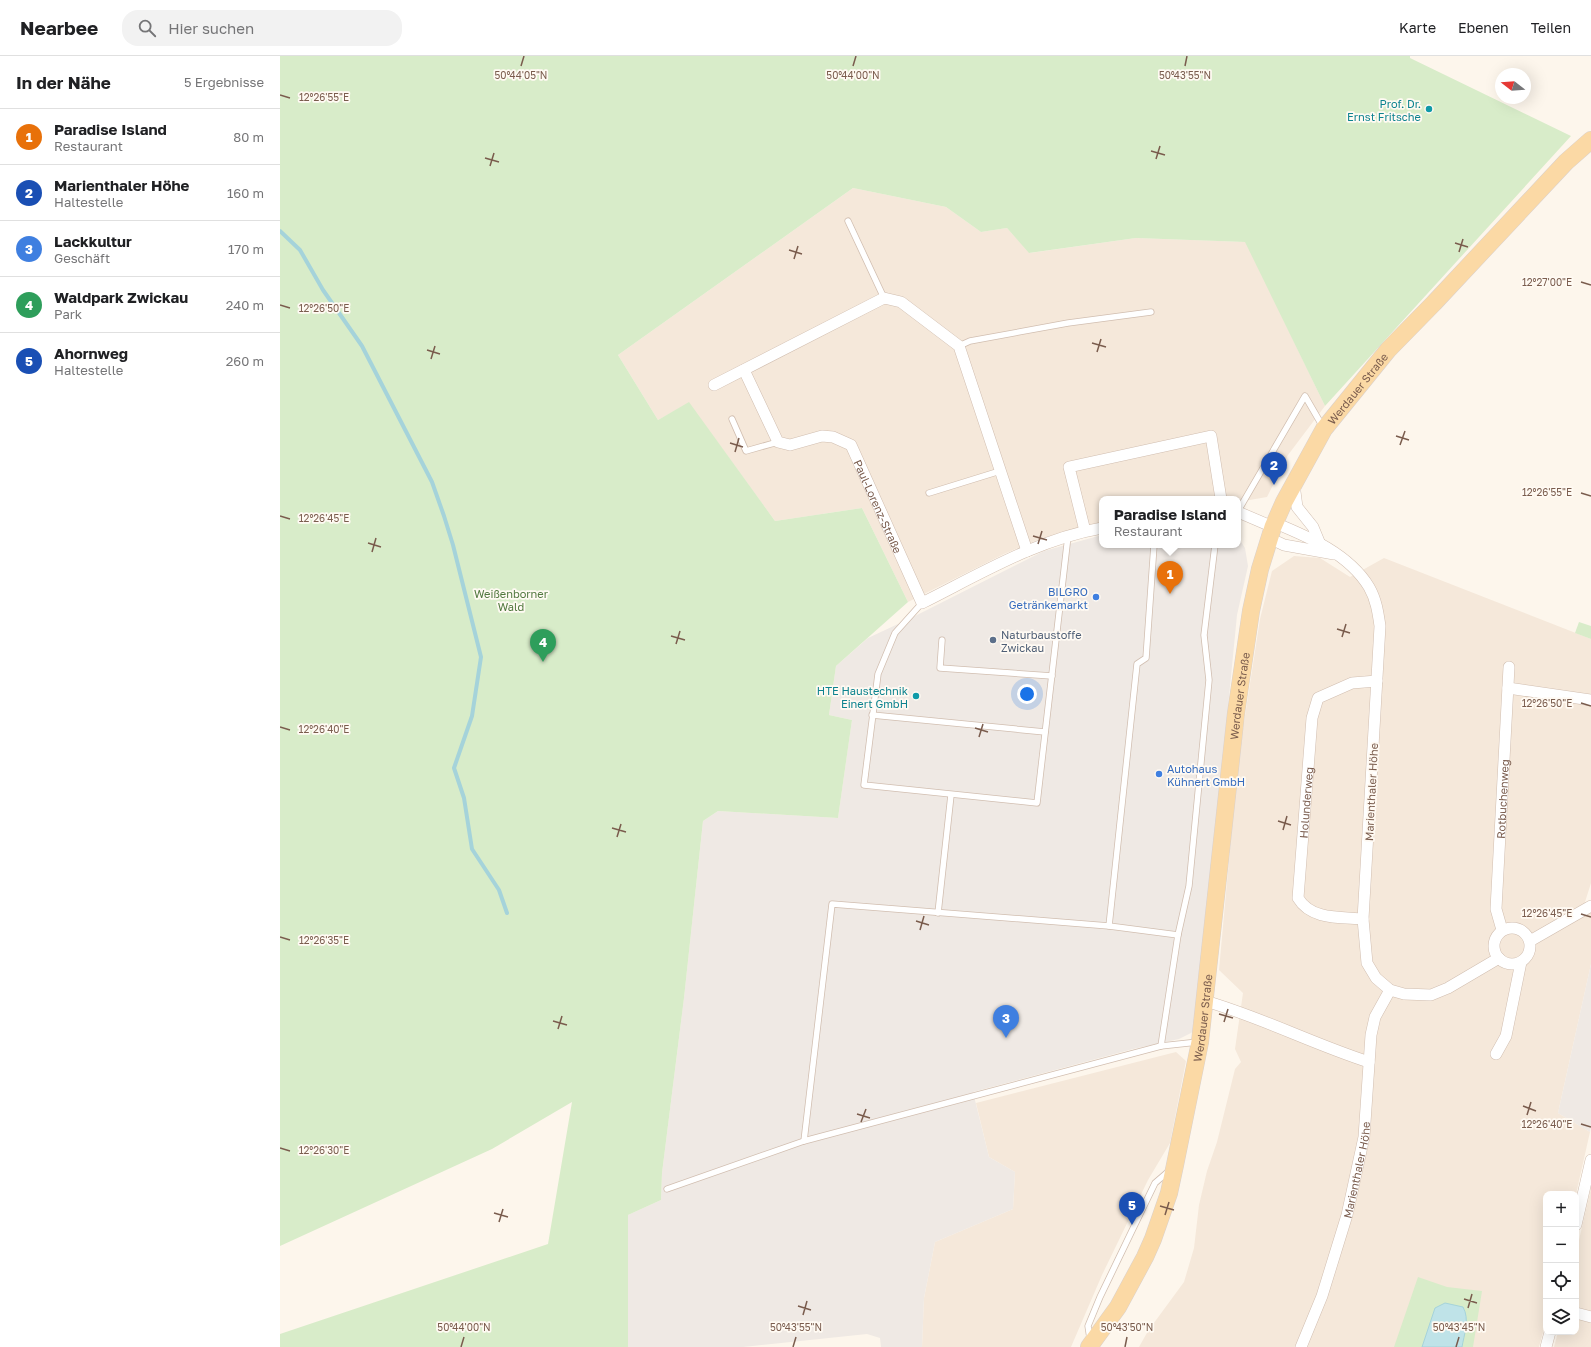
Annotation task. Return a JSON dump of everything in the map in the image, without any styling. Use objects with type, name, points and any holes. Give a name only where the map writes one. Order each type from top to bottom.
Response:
[{"type":"main road","name":"Werdauer Straße","points":[[1090,1346],[1118,1307],[1145,1257],[1153,1240],[1169,1193],[1200,1042],[1236,713],[1251,611],[1260,569],[1272,529],[1294,484],[1324,429],[1388,350],[1566,162],[1591,140]]},
{"type":"street","points":[[714,385],[884,298],[901,302],[959,346],[1027,551]]},
{"type":"street","points":[[744,370],[778,442]]},
{"type":"street","name":"Paul-Lorenz-Straße","points":[[778,442],[790,445],[822,436],[833,437],[850,445],[922,603]]},
{"type":"street","points":[[1085,531],[1069,467],[1211,436],[1221,496]]},
{"type":"street","points":[[1294,484],[1297,506],[1313,527],[1320,544]]},
{"type":"street","points":[[1241,514],[1272,529]]},
{"type":"street","points":[[922,603],[1027,551],[1068,536],[1099,529]]},
{"type":"street","name":"Marienthaler Höhe","points":[[1272,529],[1320,544],[1348,563],[1369,588],[1376,604],[1380,626],[1363,919],[1368,963],[1376,978],[1390,990],[1375,1017],[1371,1035],[1364,1137],[1347,1215],[1322,1296],[1301,1347]]},
{"type":"street","name":"Marienthaler Höhe","points":[[1272,529],[1284,545],[1334,554]]},
{"type":"street","name":"Rotbuchenweg","points":[[1502,930],[1496,909],[1509,667]]},
{"type":"street","name":"Holunderweg","points":[[1363,919],[1324,916],[1303,907],[1298,898],[1312,718],[1318,698],[1352,683],[1377,681]]},
{"type":"street","points":[[1508,688],[1591,700]]},
{"type":"street","points":[[1530,941],[1591,906]]},
{"type":"street","points":[[1513,928],[1526,934],[1530,941],[1528,956],[1521,962],[1513,964],[1505,962],[1498,958],[1494,952],[1494,944],[1502,930],[1513,928]]},
{"type":"street","points":[[1390,990],[1404,994],[1431,995],[1448,988],[1498,958]]},
{"type":"street","points":[[1496,1054],[1506,1036],[1521,962]]},
{"type":"street","points":[[1205,1001],[1234,1009],[1330,1050],[1369,1062]]},
{"type":"street","points":[[1579,1212],[1591,1160]]},
{"type":"street","points":[[1579,1314],[1591,1317]]},
{"type":"street","points":[[1546,1347],[1549,1335]]},
{"type":"lane","points":[[848,221],[884,298]]},
{"type":"lane","points":[[959,346],[978,339],[1068,323],[1151,312]]},
{"type":"lane","points":[[1241,507],[1304,396],[1324,429]]},
{"type":"lane","points":[[732,419],[746,451],[778,442]]},
{"type":"lane","points":[[929,493],[1000,471]]},
{"type":"lane","points":[[922,603],[895,633],[878,674],[864,785],[1038,803],[1068,536]]},
{"type":"lane","points":[[1109,926],[1137,664],[1146,658],[1154,548]]},
{"type":"lane","points":[[1161,1046],[1178,935],[1189,886],[1209,680],[1204,635],[1215,548]]},
{"type":"lane","points":[[942,640],[940,668],[1052,676]]},
{"type":"lane","points":[[872,715],[1045,732]]},
{"type":"lane","points":[[938,913],[952,795]]},
{"type":"lane","points":[[804,1141],[832,904],[1109,926],[1178,935]]},
{"type":"lane","points":[[668,1189],[804,1141],[1161,1046],[1200,1042]]},
{"type":"lane","points":[[1090,1346],[1088,1326],[1100,1297],[1155,1184],[1175,1165]]},
{"type":"shaded area","points":[[853,188],[946,207],[981,232],[1007,228],[1030,253],[1136,238],[1246,242],[1325,406],[1288,455],[1267,497],[1241,501],[1241,496],[1099,496],[1099,526],[1042,538],[1004,554],[908,602],[862,508],[775,521],[689,403],[658,420],[618,355]]},
{"type":"shaded area","points":[[1099,536],[1099,548],[1241,548],[1241,542],[1245,548],[1248,566],[1237,615],[1206,932],[1193,1032],[1179,1039],[1133,1049],[973,1092],[989,1157],[1015,1172],[1013,1209],[935,1242],[924,1298],[922,1347],[881,1347],[880,1338],[867,1334],[743,1347],[628,1347],[628,1215],[661,1200],[662,1173],[684,998],[703,821],[718,811],[838,818],[852,720],[829,715],[836,666],[868,638],[1044,551]]},
{"type":"shaded area","points":[[1294,556],[1320,558],[1350,577],[1384,558],[1591,639],[1591,883],[1585,902],[1591,903],[1591,964],[1558,1113],[1590,1132],[1577,1191],[1543,1191],[1543,1332],[1539,1347],[1139,1347],[1148,1331],[1184,1282],[1194,1248],[1199,1205],[1207,1171],[1217,1142],[1235,1069],[1241,1062],[1235,1049],[1243,993],[1219,970],[1238,761],[1260,619],[1272,571]]},
{"type":"shaded area","points":[[1591,964],[1591,1126],[1590,1132],[1558,1113]]},
{"type":"shaded area","points":[[1176,1052],[1186,1061],[1170,1143],[1148,1180],[1102,1275],[1071,1347],[922,1347],[924,1298],[935,1242],[1013,1209],[1015,1172],[989,1157],[976,1103]]},
{"type":"shaded area","points":[[1591,1188],[1591,1347],[1554,1347],[1557,1335],[1579,1335],[1579,1240]]},
{"type":"green space","name":"Weißenborner Wald","points":[[280,56],[1410,56],[1410,58],[1495,99],[1495,104],[1505,104],[1571,136],[1325,406],[1245,242],[1136,238],[1029,253],[1007,228],[981,232],[946,207],[853,188],[618,355],[658,420],[689,402],[775,521],[862,508],[908,602],[836,666],[829,715],[852,720],[838,818],[718,811],[703,821],[684,998],[662,1173],[661,1200],[628,1215],[628,1347],[280,1347],[280,1334],[548,1244],[572,1102],[492,1149],[280,1246]]},
{"type":"green space","points":[[1579,622],[1591,626],[1591,639],[1575,633]]},
{"type":"green space","points":[[1418,1277],[1447,1287],[1482,1291],[1473,1347],[1394,1347]]},
{"type":"water","points":[[1445,1303],[1463,1307],[1465,1312],[1466,1327],[1462,1347],[1422,1347],[1435,1308]]},
{"type":"waterway","points":[[280,231],[300,250],[323,290],[362,346],[432,482],[444,516],[453,545],[481,657],[472,716],[454,768],[464,798],[472,849],[499,890],[507,913]]},
{"type":"place","name":"Prof. Dr. Ernst Fritsche","points":[[1429,109]]},
{"type":"place","name":"Marienthaler Höhe","points":[[1274,485]]},
{"type":"place","name":"Paradise Island","points":[[1170,594]]},
{"type":"place","name":"BILGRO Getränkemarkt","points":[[1096,597]]},
{"type":"place","name":"Naturbaustoffe Zwickau","points":[[993,640]]},
{"type":"place","name":"Waldpark Zwickau","points":[[543,662]]},
{"type":"place","name":"HTE Haustechnik Einert GmbH","points":[[916,696]]},
{"type":"place","name":"Autohaus Kühnert GmbH","points":[[1159,774]]},
{"type":"place","name":"Lackkultur","points":[[1006,1038]]},
{"type":"place","name":"Ahornweg","points":[[1132,1225]]}]
